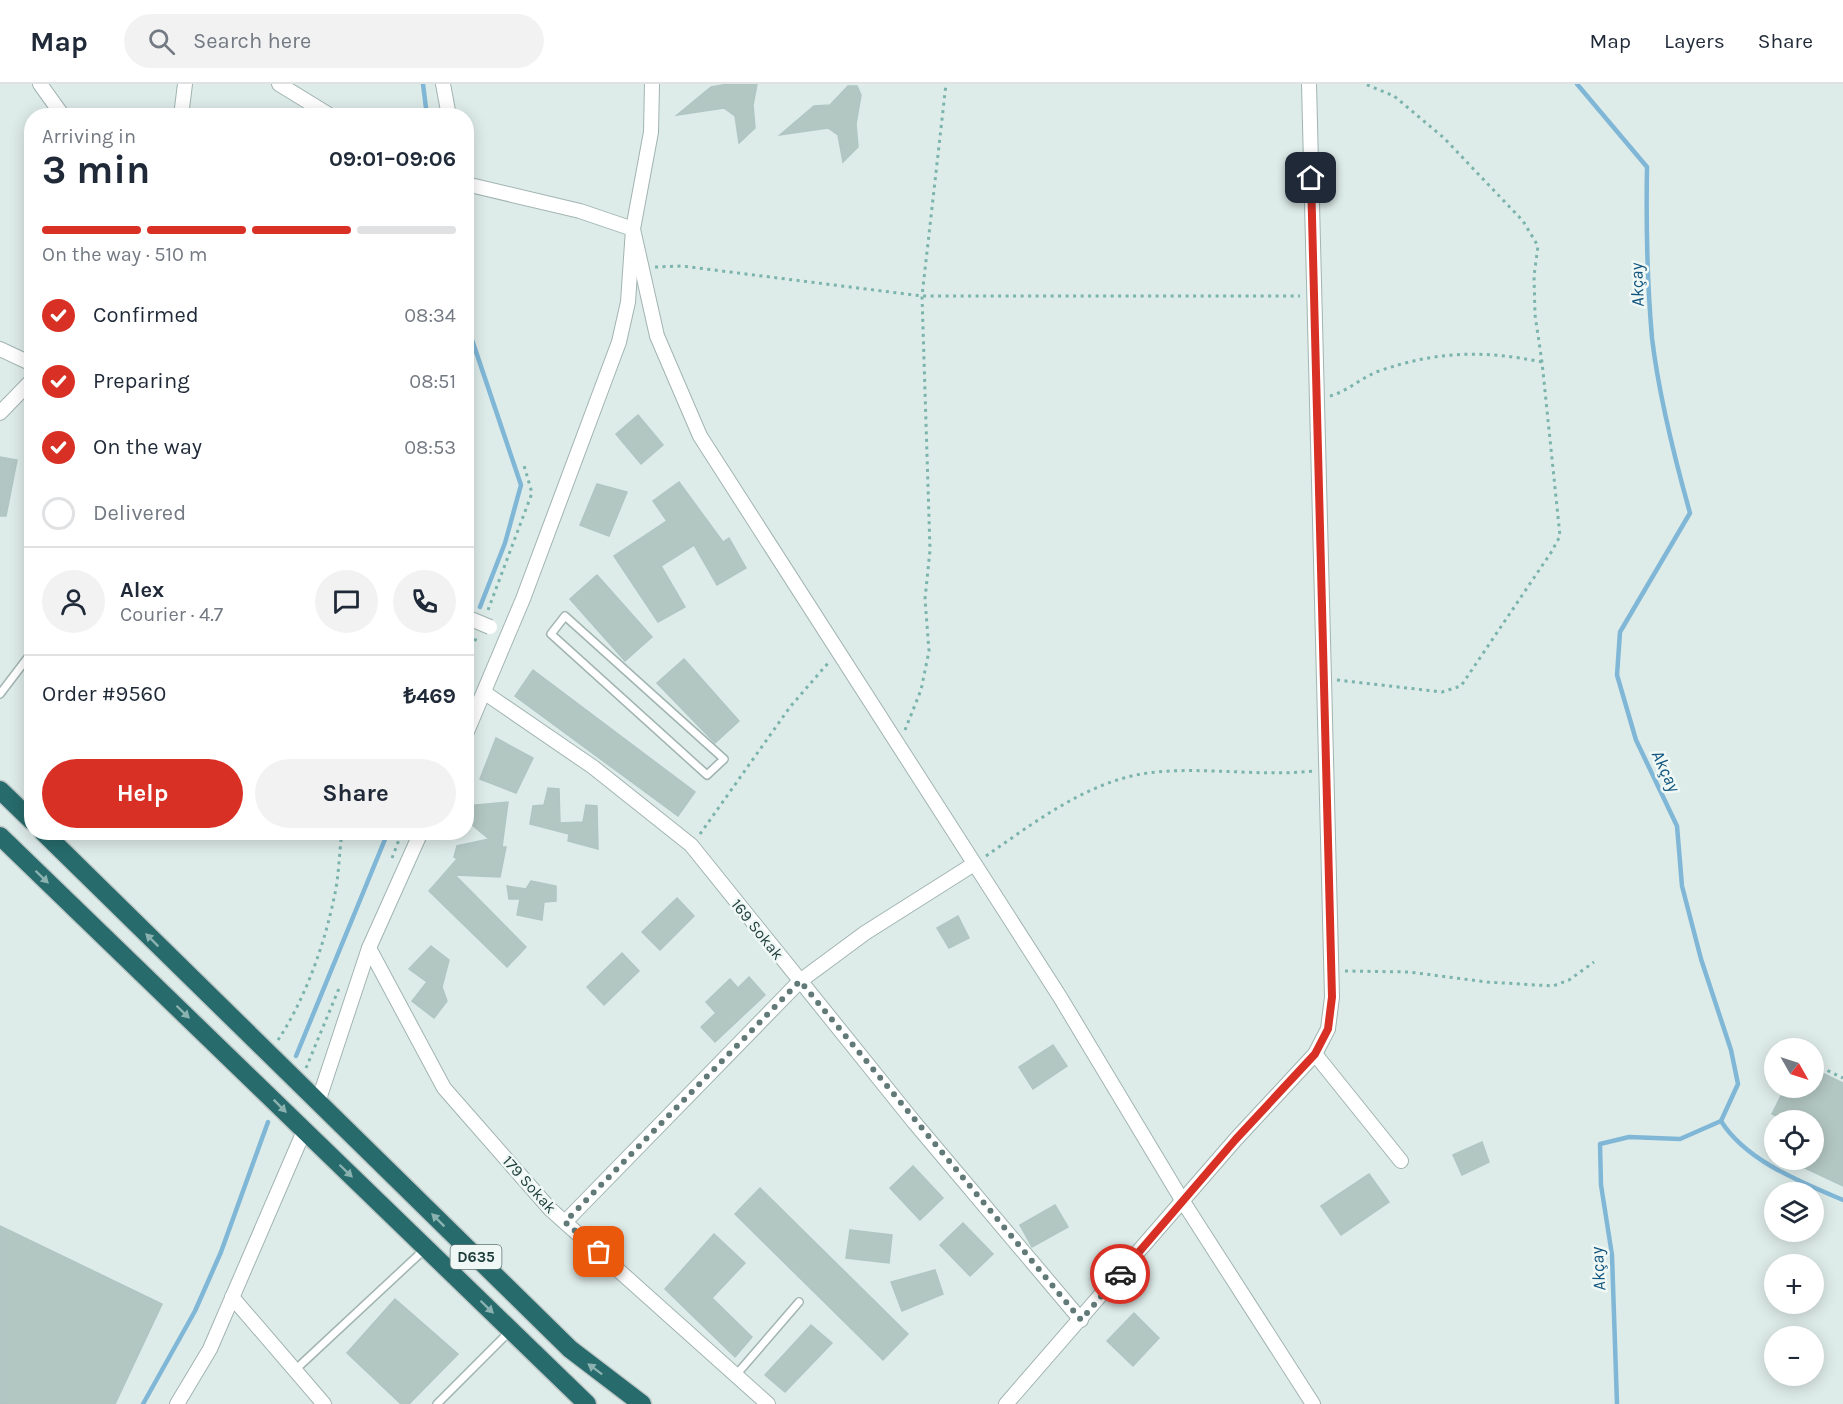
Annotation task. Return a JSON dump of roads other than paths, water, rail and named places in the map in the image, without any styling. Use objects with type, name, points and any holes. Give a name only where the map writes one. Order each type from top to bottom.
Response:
[{"type":"highway","points":[[0,790],[24,813]]},
{"type":"highway","name":"D635","points":[[52,840],[570,1349],[642,1404]]},
{"type":"highway","name":"D635","points":[[3,843],[256,1082],[587,1404]]},
{"type":"street","points":[[40,84],[57,108]]},
{"type":"street","points":[[182,108],[185,84]]},
{"type":"street","points":[[279,84],[318,108]]},
{"type":"street","points":[[443,84],[448,108]]},
{"type":"street","points":[[474,717],[509,635],[620,342],[628,302],[633,229],[651,132],[652,84]]},
{"type":"street","points":[[1006,1404],[1081,1320],[1182,1200],[1315,1054],[1328,1029],[1332,971],[1309,84]]},
{"type":"street","points":[[474,186],[580,211],[633,229]]},
{"type":"street","points":[[633,229],[657,336],[700,436],[1060,997],[1182,1200],[1313,1404]]},
{"type":"street","points":[[0,349],[24,360]]},
{"type":"street","points":[[0,413],[24,388]]},
{"type":"street","points":[[474,621],[509,635]]},
{"type":"street","name":"169 Sokak","points":[[485,693],[593,767],[691,845],[921,1131],[1081,1320]]},
{"type":"street","points":[[318,1102],[369,948],[417,840]]},
{"type":"street","points":[[565,1222],[800,981],[865,933],[974,864]]},
{"type":"street","name":"179 Sokak","points":[[369,948],[444,1088],[550,1209],[768,1404]]},
{"type":"street","points":[[1315,1054],[1401,1161]]},
{"type":"street","points":[[177,1404],[210,1349],[304,1131]]},
{"type":"street","points":[[232,1297],[324,1404]]},
{"type":"lane","points":[[565,616],[724,759],[707,775],[551,634],[565,616]]},
{"type":"lane","points":[[0,694],[24,662]]},
{"type":"lane","points":[[295,1370],[426,1248]]},
{"type":"lane","points":[[735,1376],[799,1302]]},
{"type":"lane","points":[[437,1404],[510,1330]]},
{"type":"waterway","points":[[423,84],[426,108]]},
{"type":"waterway","name":"Akçay","points":[[1577,84],[1647,167],[1647,252],[1652,338],[1668,426],[1690,513],[1620,632],[1617,675],[1636,740],[1677,826],[1682,886],[1701,959],[1731,1050],[1738,1084],[1721,1121],[1680,1139],[1629,1137],[1600,1144],[1601,1185],[1612,1255],[1617,1404]]},
{"type":"waterway","points":[[474,346],[521,485],[505,543],[480,607]]},
{"type":"waterway","points":[[296,1056],[385,840]]},
{"type":"waterway","points":[[1721,1121],[1745,1148],[1760,1159],[1793,1178],[1843,1200]]},
{"type":"waterway","points":[[143,1404],[195,1311],[221,1252],[268,1122]]}]
